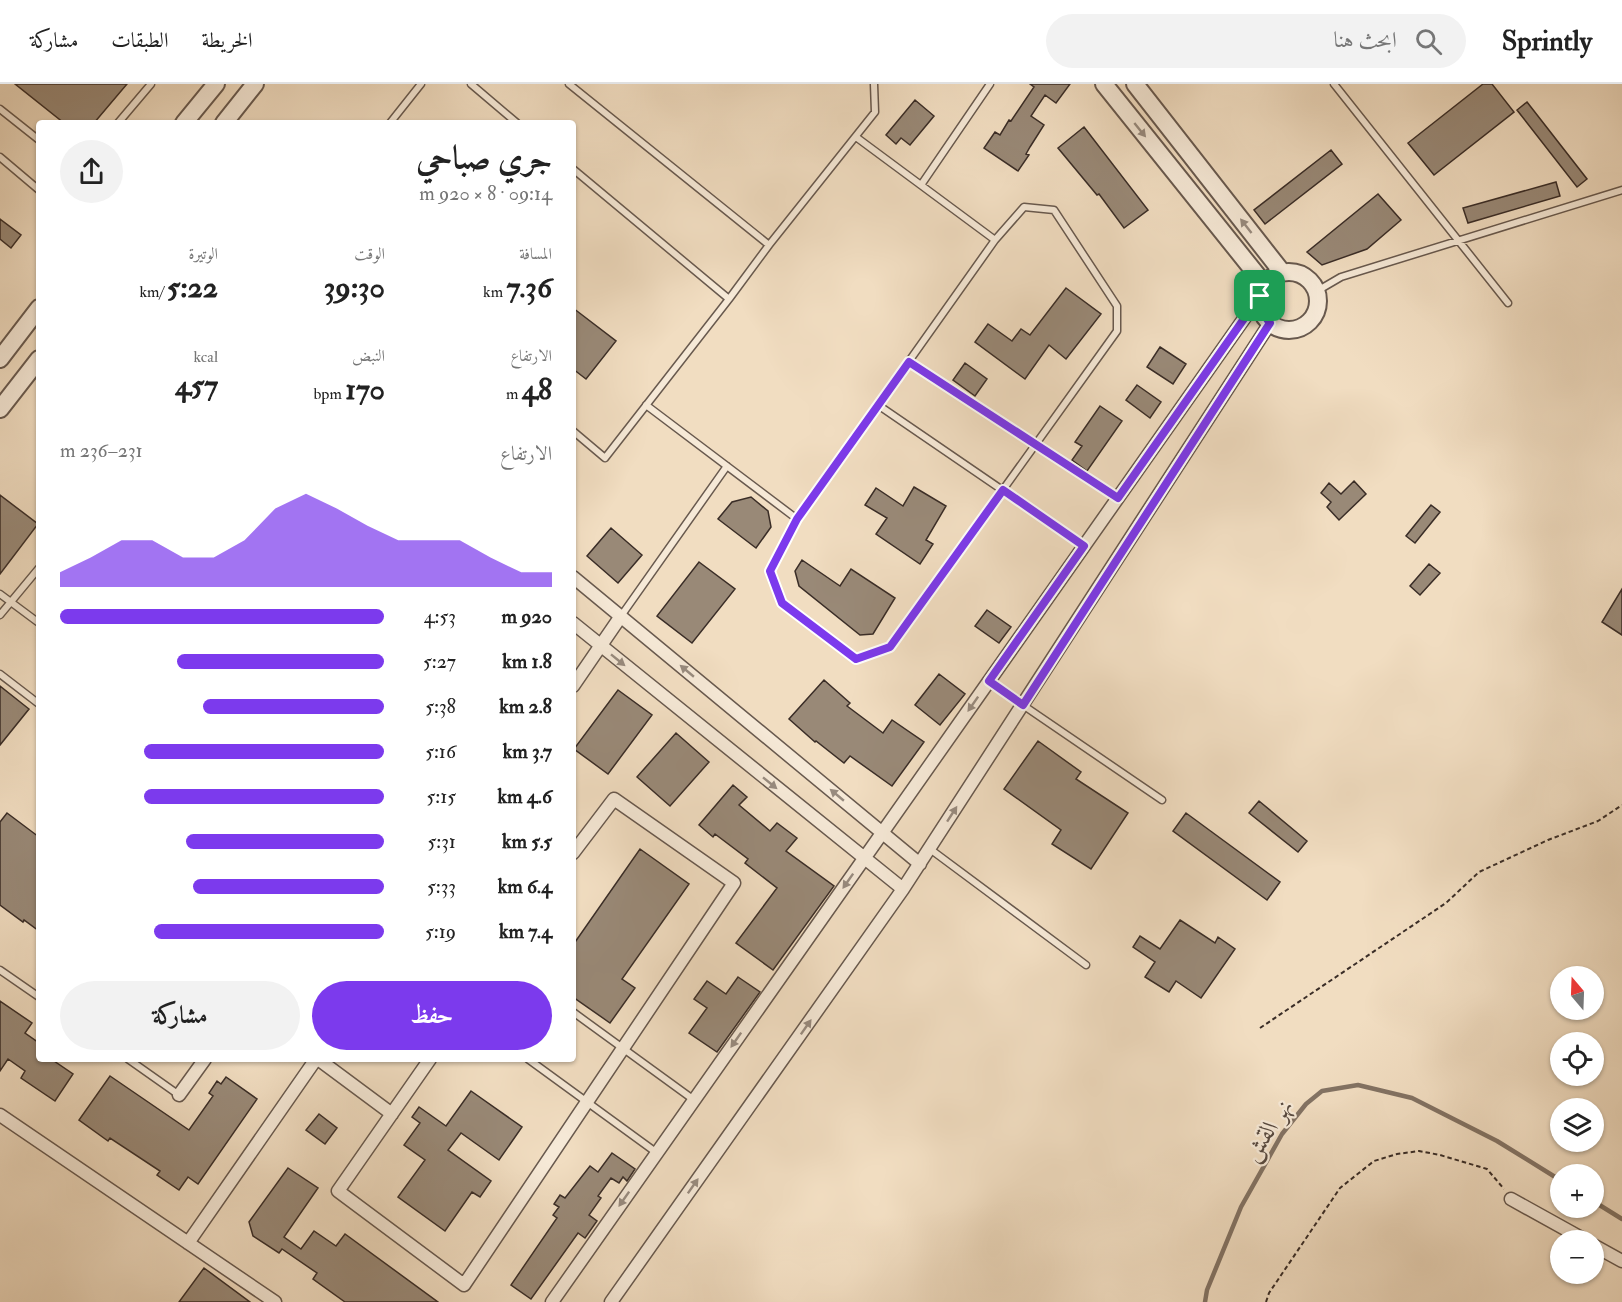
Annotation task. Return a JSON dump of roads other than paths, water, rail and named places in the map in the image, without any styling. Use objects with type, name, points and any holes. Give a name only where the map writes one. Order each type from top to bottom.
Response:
[{"type":"street","points":[[186,120],[216,84]]},
{"type":"street","points":[[226,120],[255,84]]},
{"type":"street","points":[[552,1302],[1118,498],[1263,290],[1272,277],[1282,272],[1302,274],[1312,282],[1317,291],[1319,301],[1317,311],[1307,324],[1298,329],[1279,329],[1270,323],[1260,306],[1263,290],[1104,84]]},
{"type":"street","points":[[1135,84],[1282,272]]},
{"type":"street","points":[[0,359],[36,312]]},
{"type":"street","points":[[611,1302],[920,864],[1270,323]]},
{"type":"street","points":[[0,409],[36,363]]},
{"type":"street","points":[[576,579],[920,864]]},
{"type":"street","points":[[576,682],[621,616]]},
{"type":"street","points":[[576,625],[903,889]]},
{"type":"street","points":[[428,1062],[338,1191],[464,1285],[734,884],[614,799],[576,849]]},
{"type":"street","points":[[179,1095],[203,1062]]},
{"type":"street","points":[[188,1243],[315,1062]]},
{"type":"street","points":[[321,1062],[392,1114]]},
{"type":"street","points":[[0,1115],[275,1302]]},
{"type":"street","points":[[1511,1199],[1568,1230]]},
{"type":"street","points":[[1604,1251],[1622,1261]]},
{"type":"lane","points":[[121,120],[151,84]]},
{"type":"lane","points":[[392,120],[421,84]]},
{"type":"lane","points":[[471,84],[513,120]]},
{"type":"lane","points":[[569,84],[769,245]]},
{"type":"lane","points":[[576,434],[605,458],[875,112],[874,84]]},
{"type":"lane","points":[[921,185],[990,84]]},
{"type":"lane","points":[[1334,84],[1508,303]]},
{"type":"lane","points":[[0,109],[36,138]]},
{"type":"lane","points":[[855,137],[995,240]]},
{"type":"lane","points":[[0,157],[36,187]]},
{"type":"lane","points":[[576,172],[729,299]]},
{"type":"lane","points":[[1317,291],[1341,277],[1622,190]]},
{"type":"lane","points":[[1024,207],[1054,210],[1117,306],[1117,331],[890,647],[856,659],[782,603],[770,571],[797,519],[909,362],[995,240],[1024,207]]},
{"type":"lane","points":[[909,362],[1118,498]]},
{"type":"lane","points":[[646,405],[797,519]]},
{"type":"lane","points":[[878,405],[1084,546]]},
{"type":"lane","points":[[621,616],[727,466]]},
{"type":"lane","points":[[0,615],[36,572]]},
{"type":"lane","points":[[0,594],[36,621]]},
{"type":"lane","points":[[0,675],[36,702]]},
{"type":"lane","points":[[989,681],[1162,800]]},
{"type":"lane","points":[[930,849],[1086,965]]},
{"type":"lane","points":[[0,970],[36,995]]},
{"type":"lane","points":[[576,1014],[694,1100]]},
{"type":"lane","points":[[132,1062],[179,1095]]},
{"type":"lane","points":[[532,1062],[657,1153]]},
{"type":"waterway","name":"نهر القش","points":[[1205,1302],[1207,1290],[1241,1207],[1282,1134],[1306,1104],[1322,1091],[1358,1085],[1412,1098],[1497,1141],[1550,1174]]},
{"type":"waterway","name":"نهر القش","points":[[1604,1208],[1622,1219]]}]
